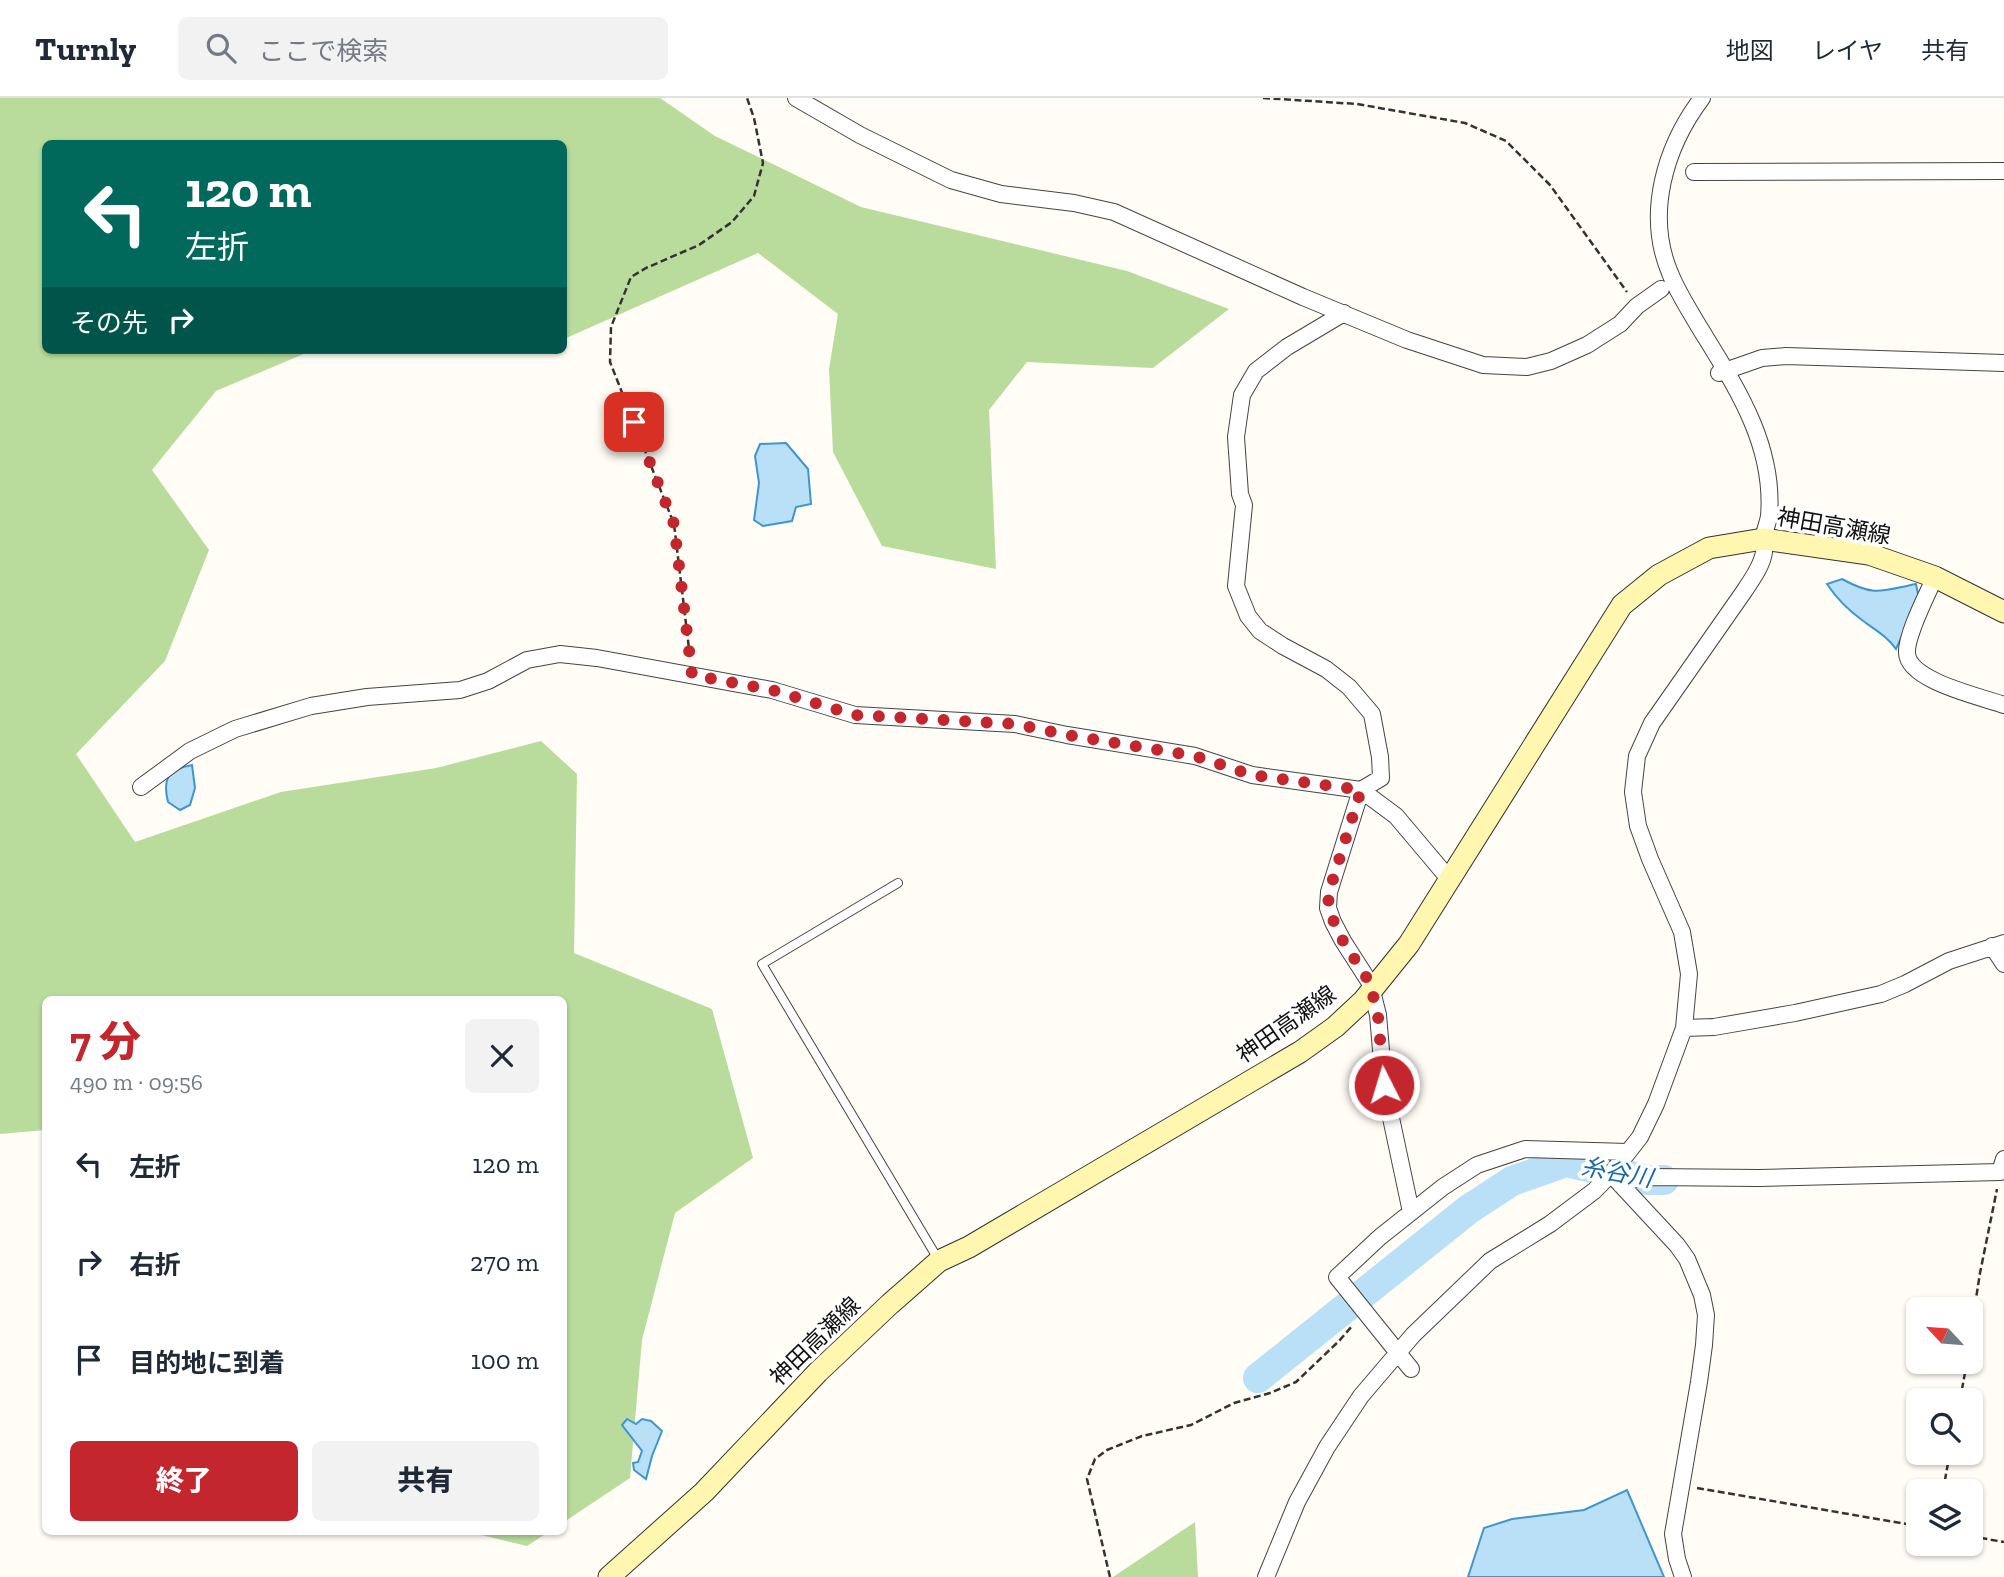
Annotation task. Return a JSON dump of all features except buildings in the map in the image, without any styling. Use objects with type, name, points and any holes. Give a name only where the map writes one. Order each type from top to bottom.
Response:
[{"type":"main road","name":"神田高瀬線","points":[[609,1577],[704,1492],[818,1372],[939,1261],[969,1247],[1300,1052],[1335,1027],[1372,990],[1409,944],[1622,605],[1659,575],[1709,548],[1763,539],[1869,554],[1935,577],[2004,612]]},
{"type":"street","points":[[796,98],[860,135],[951,180],[1001,194],[1074,203],[1114,212],[1303,297],[1407,340],[1483,365],[1527,367],[1550,361],[1587,345],[1620,324],[1637,306],[1661,289]]},
{"type":"street","points":[[1616,1180],[1628,1152],[1640,1137],[1656,1104],[1684,1028],[1689,974],[1682,932],[1638,826],[1633,792],[1637,756],[1659,712],[1759,567],[1769,519],[1769,477],[1757,429],[1721,372],[1669,272],[1660,234],[1659,209],[1668,160],[1689,115],[1702,98]]},
{"type":"street","points":[[1694,172],[2004,172]]},
{"type":"street","points":[[1344,313],[1287,347],[1256,371],[1242,394],[1236,437],[1240,494],[1244,505],[1236,586],[1248,616],[1260,631],[1326,669],[1349,687],[1372,714],[1381,778],[1361,790],[1329,892],[1328,908],[1343,941],[1372,990],[1378,1016],[1384,1085],[1411,1212]]},
{"type":"street","points":[[1721,372],[1762,358],[1786,356],[2004,363]]},
{"type":"street","points":[[1935,577],[1909,641],[1907,655],[1911,666],[1937,682],[2004,705]]},
{"type":"street","points":[[141,787],[190,751],[235,729],[311,706],[367,697],[460,690],[488,681],[527,660],[560,654],[772,690],[855,715],[1015,724],[1195,756],[1252,775],[1361,790],[1396,816],[1450,880]]},
{"type":"street","points":[[1684,1028],[1714,1027],[1881,994],[1949,961],[1998,945],[2004,964]]},
{"type":"street","points":[[1411,1369],[1337,1277],[1411,1212],[1477,1165],[1525,1149],[1628,1152]]},
{"type":"street","points":[[1266,1577],[1297,1502],[1327,1447],[1361,1396],[1453,1294],[1490,1261],[1550,1224],[1594,1191],[1616,1180],[1647,1177],[1759,1178],[2002,1166]]},
{"type":"street","points":[[1616,1180],[1687,1259],[1702,1295],[1706,1315],[1704,1345],[1673,1534],[1677,1559],[1684,1577]]},
{"type":"lane","points":[[898,883],[762,964],[939,1261]]},
{"type":"path","points":[[692,675],[674,524],[610,362],[611,327],[631,277],[699,245],[732,222],[754,196],[764,163],[747,98]]},
{"type":"path","points":[[1263,98],[1357,104],[1452,120],[1506,141],[1550,185],[1637,306]]},
{"type":"path","points":[[1976,1297],[2002,1166]]},
{"type":"path","points":[[1110,1577],[1087,1479],[1095,1459],[1107,1450],[1142,1436],[1191,1424],[1234,1402],[1296,1382],[1339,1341],[1365,1311]]},
{"type":"path","points":[[1682,1487],[1906,1524]]},
{"type":"path","points":[[1983,1538],[2004,1542]]},
{"type":"green space","points":[[0,98],[660,98],[715,136],[861,207],[1127,271],[1229,309],[1153,368],[1027,362],[989,410],[996,569],[882,546],[833,452],[829,369],[838,314],[758,253],[567,338],[567,140],[42,140],[42,354],[304,354],[216,391],[152,470],[209,550],[165,661],[76,754],[135,842],[281,792],[436,768],[541,741],[577,774],[574,953],[712,1009],[753,1158],[675,1213],[642,1340],[630,1478],[567,1520],[567,996],[42,996],[42,1130],[0,1134]]},
{"type":"green space","points":[[1195,1522],[1198,1577],[1113,1577]]},
{"type":"green space","points":[[482,1535],[544,1535],[527,1546]]},
{"type":"water","points":[[786,443],[808,469],[811,504],[796,507],[792,521],[763,526],[754,520],[759,483],[755,456],[760,444]]},
{"type":"water","points":[[1842,579],[1878,591],[1916,584],[1919,599],[1896,649],[1885,637],[1847,608],[1827,584]]},
{"type":"water","points":[[192,765],[195,788],[190,805],[180,810],[168,802],[167,781],[173,772]]},
{"type":"water","points":[[627,1419],[636,1424],[642,1419],[651,1421],[662,1431],[646,1479],[634,1470],[633,1463],[638,1462],[642,1451],[622,1425]]},
{"type":"water","points":[[1627,1490],[1664,1577],[1468,1577],[1484,1528],[1512,1519],[1584,1510]]},
{"type":"waterway","name":"糸谷川","points":[[1258,1378],[1469,1209],[1512,1181],[1566,1162],[1648,1180],[1664,1180]]},
{"type":"route","points":[[634,422],[674,524],[692,675],[772,690],[855,715],[1015,724],[1195,756],[1252,775],[1361,790],[1329,892],[1328,908],[1343,941],[1370,983],[1378,1016],[1384,1085]]}]
